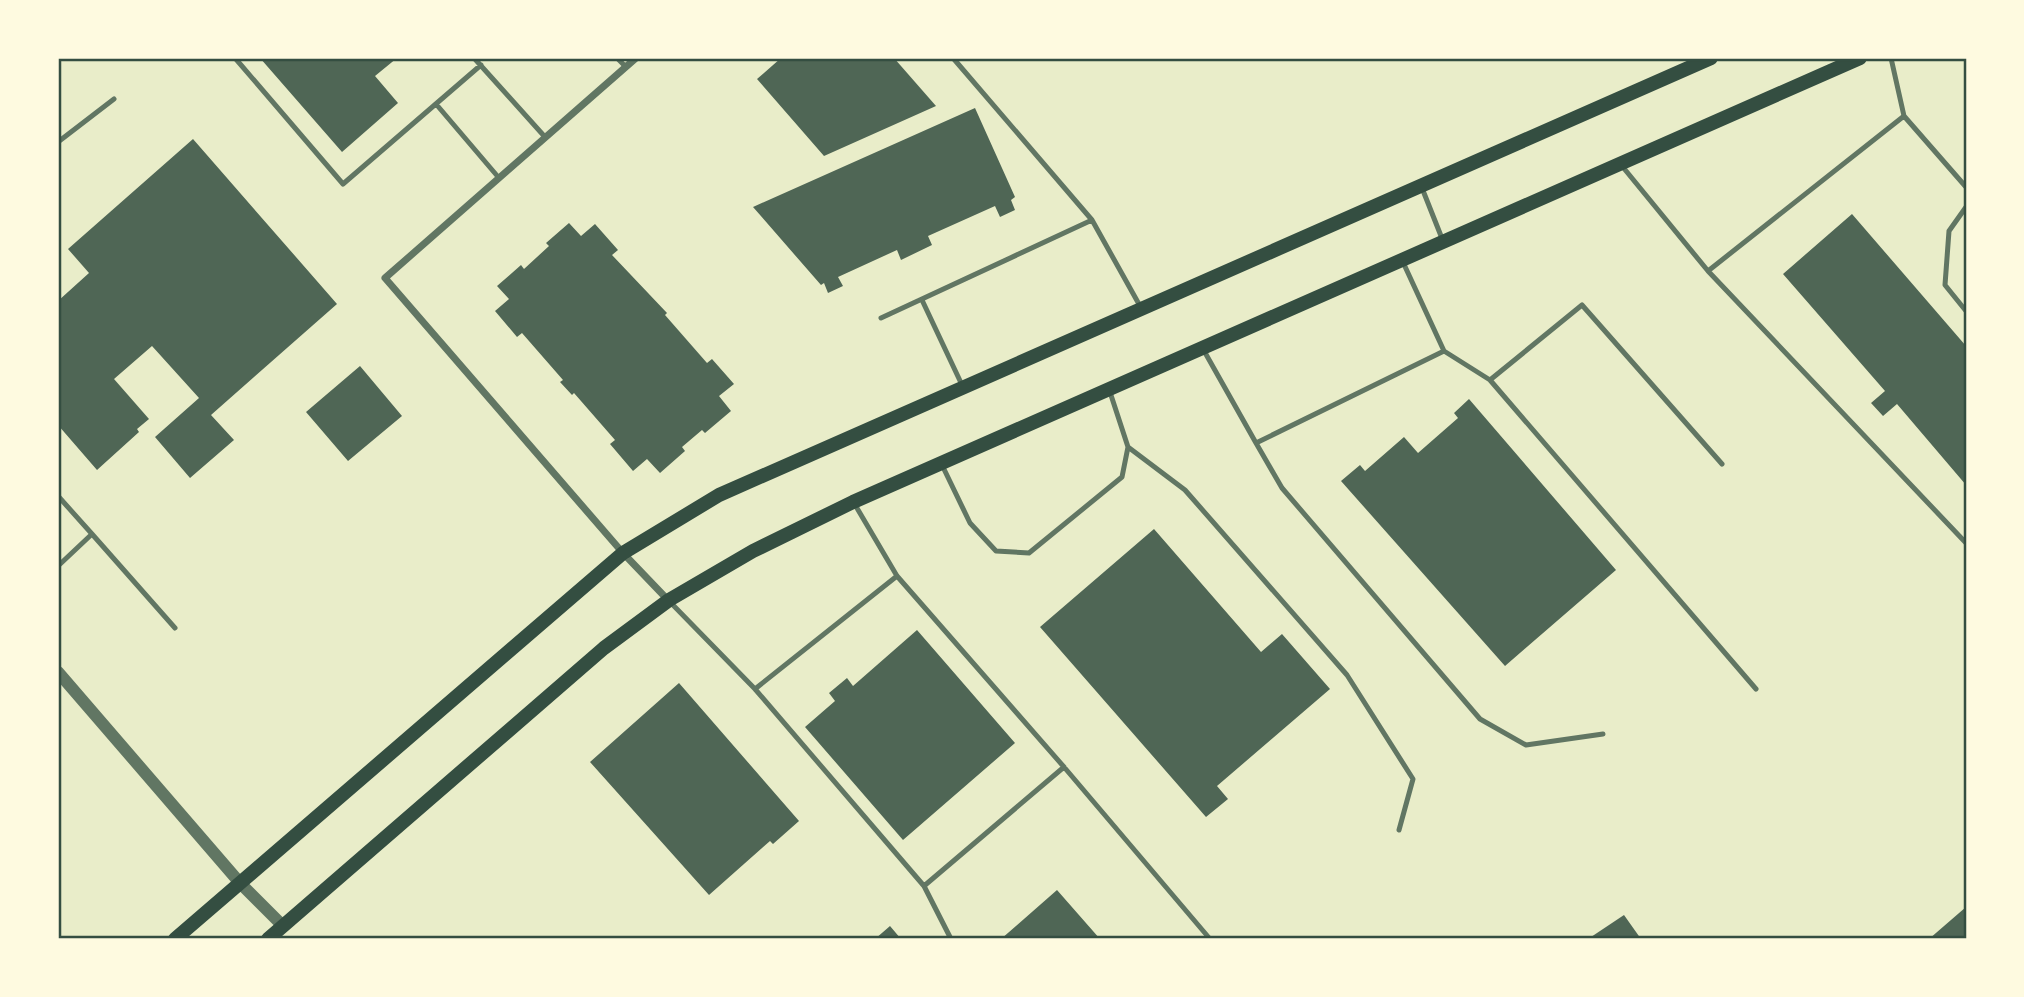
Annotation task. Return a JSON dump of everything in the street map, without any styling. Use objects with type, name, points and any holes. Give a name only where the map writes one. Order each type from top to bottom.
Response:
[{"type":"main road","points":[[175,939],[623,553],[719,495],[1711,58]]},
{"type":"main road","points":[[268,939],[604,648],[669,600],[753,551],[853,502],[1860,58]]},
{"type":"street","points":[[636,58],[385,278],[623,553],[669,600]]},
{"type":"street","points":[[58,672],[240,883],[283,926]]},
{"type":"lane","points":[[235,58],[343,184],[481,65]]},
{"type":"lane","points":[[474,58],[545,137]]},
{"type":"lane","points":[[618,58],[626,67]]},
{"type":"lane","points":[[953,58],[1092,220],[1141,309]]},
{"type":"lane","points":[[1891,58],[1904,116],[1966,187]]},
{"type":"lane","points":[[58,142],[114,99]]},
{"type":"lane","points":[[436,104],[499,178]]},
{"type":"lane","points":[[1708,271],[1904,116]]},
{"type":"lane","points":[[1620,164],[1708,271],[1966,543]]},
{"type":"lane","points":[[1421,185],[1444,242]]},
{"type":"lane","points":[[1966,207],[1949,231],[1945,285],[1966,311]]},
{"type":"lane","points":[[881,318],[1092,220]]},
{"type":"lane","points":[[1402,260],[1444,351],[1490,380],[1756,689]]},
{"type":"lane","points":[[922,300],[963,388]]},
{"type":"lane","points":[[1490,380],[1582,305],[1722,464]]},
{"type":"lane","points":[[1202,348],[1282,488],[1480,719],[1526,745],[1603,734]]},
{"type":"lane","points":[[1256,443],[1444,351]]},
{"type":"lane","points":[[941,464],[970,523],[996,551],[1029,553],[1122,477],[1128,447],[1109,389]]},
{"type":"lane","points":[[1128,447],[1185,490],[1347,675],[1413,779],[1399,830]]},
{"type":"lane","points":[[58,496],[175,628]]},
{"type":"lane","points":[[853,502],[897,576],[1210,939]]},
{"type":"lane","points":[[58,566],[92,534]]},
{"type":"lane","points":[[755,689],[897,576]]},
{"type":"lane","points":[[669,600],[755,689],[924,886],[951,939]]},
{"type":"lane","points":[[924,886],[1064,767]]},
{"type":"building","points":[[260,58],[397,58],[375,76],[398,103],[342,152]]},
{"type":"building","points":[[781,58],[894,58],[936,106],[824,156],[757,79]]},
{"type":"building","points":[[975,108],[1015,197],[1011,200],[1015,210],[1000,217],[995,206],[928,236],[932,245],[901,260],[897,250],[838,277],[843,286],[828,293],[824,283],[821,285],[753,207]]},
{"type":"building","points":[[193,139],[337,304],[211,415],[234,440],[190,478],[155,437],[199,398],[152,346],[114,379],[149,419],[137,429],[139,432],[97,470],[58,425],[58,301],[89,273],[68,249]]},
{"type":"building","points":[[1852,214],[1966,346],[1966,485],[1897,404],[1883,416],[1871,403],[1885,391],[1783,274]]},
{"type":"building","points":[[569,223],[581,236],[595,224],[618,250],[612,255],[667,313],[665,315],[707,363],[712,359],[734,384],[719,396],[731,411],[705,433],[702,430],[682,447],[685,451],[660,473],[647,459],[633,471],[610,444],[615,440],[574,393],[572,395],[560,382],[563,380],[522,333],[517,337],[495,311],[509,299],[497,286],[521,265],[524,269],[549,246],[546,243]]},
{"type":"building","points":[[360,366],[402,416],[348,461],[306,412]]},
{"type":"building","points":[[1469,399],[1616,570],[1505,666],[1341,481],[1360,465],[1365,471],[1404,437],[1418,453],[1458,418],[1454,413]]},
{"type":"building","points":[[1154,529],[1261,652],[1282,634],[1330,689],[1217,786],[1228,799],[1206,817],[1040,627]]},
{"type":"building","points":[[917,630],[1015,743],[903,840],[805,727],[835,701],[829,693],[847,678],[853,686]]},
{"type":"building","points":[[679,683],[799,821],[773,844],[770,841],[709,895],[590,762]]},
{"type":"building","points":[[1057,890],[1100,939],[1001,939]]},
{"type":"building","points":[[1966,907],[1966,939],[1929,939]]},
{"type":"building","points":[[1624,915],[1641,939],[1588,939]]},
{"type":"building","points":[[890,926],[901,939],[875,939]]}]
